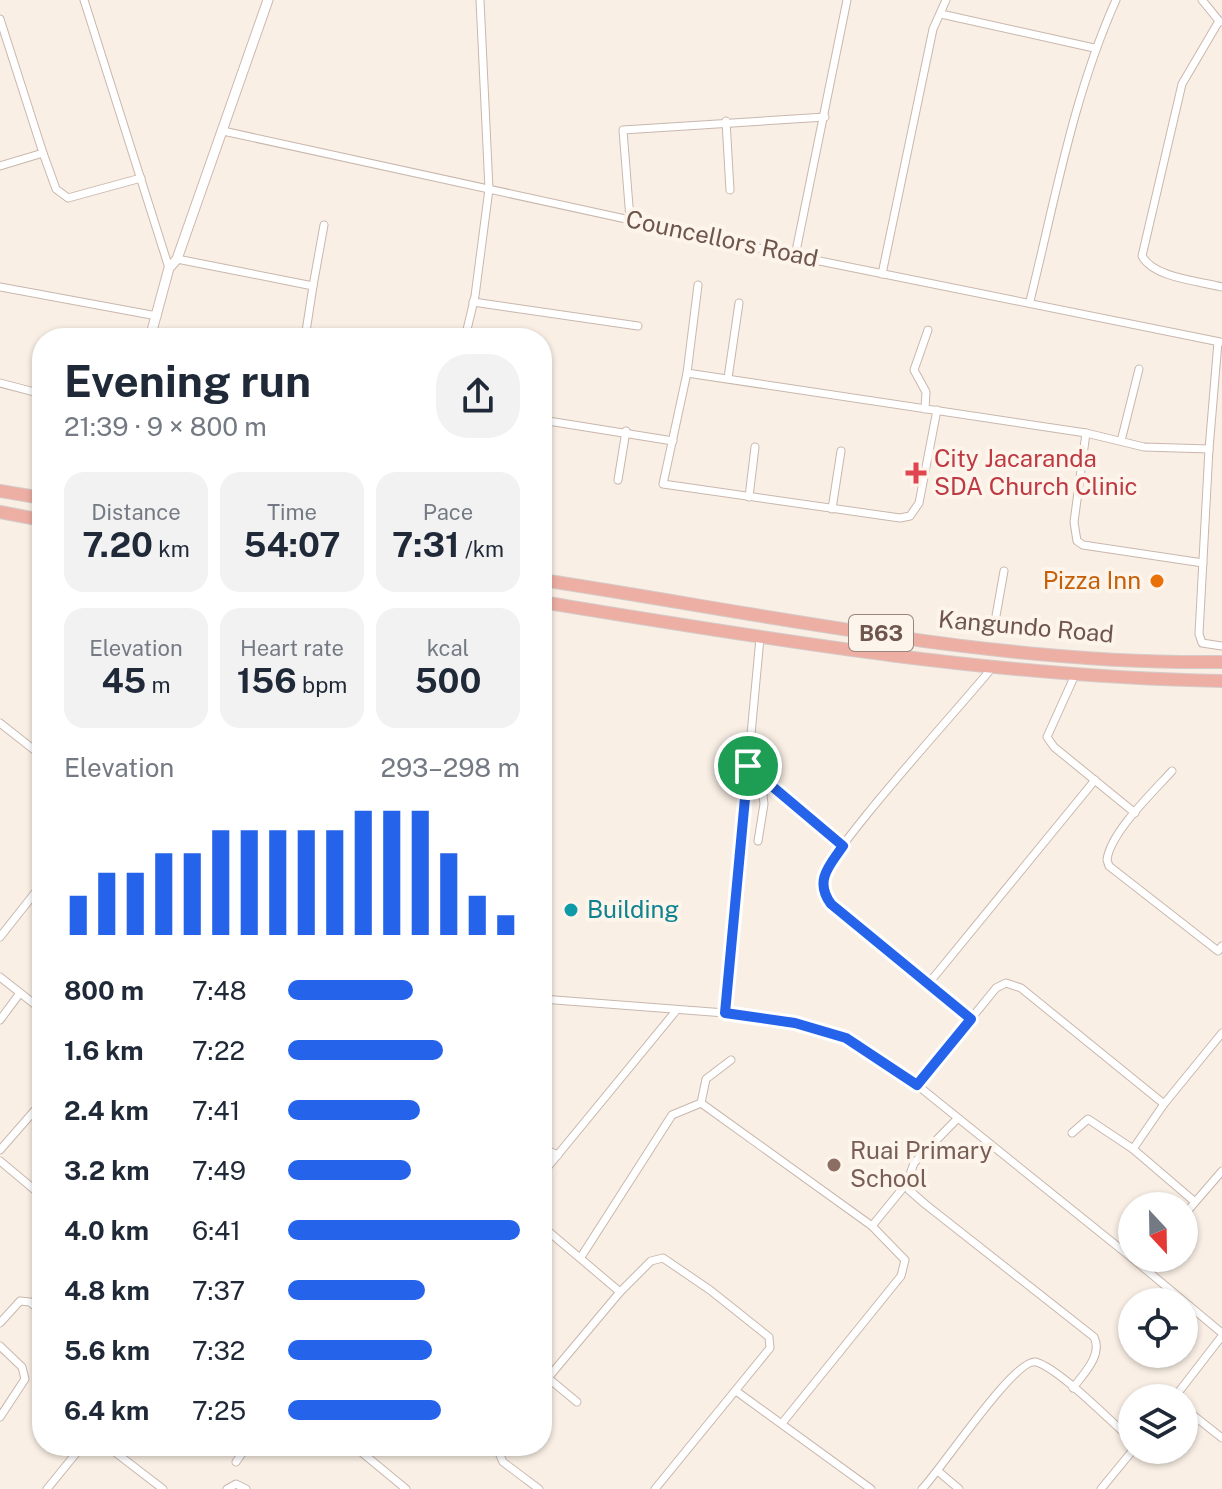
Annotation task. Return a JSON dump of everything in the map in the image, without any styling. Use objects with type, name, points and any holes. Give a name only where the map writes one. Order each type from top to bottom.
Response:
[{"type":"highway","points":[[0,491],[32,496]]},
{"type":"highway","points":[[0,512],[32,518]]},
{"type":"highway","name":"Kangundo Road","points":[[552,582],[949,644],[1184,662],[1222,662]]},
{"type":"highway","name":"Kangundo Road","points":[[552,604],[760,638],[991,669],[1222,681]]},
{"type":"highway","points":[[1183,680],[1184,662]]},
{"type":"street","points":[[84,0],[169,268]]},
{"type":"street","points":[[153,328],[169,268],[177,259],[268,0]]},
{"type":"street","points":[[467,328],[489,189],[480,0]]},
{"type":"street","points":[[795,256],[847,0]]},
{"type":"street","points":[[882,274],[933,29],[946,0]]},
{"type":"street","points":[[1030,301],[1076,109],[1094,48],[1116,0]]},
{"type":"street","points":[[1202,0],[1220,22],[1182,84],[1142,256],[1151,267],[1163,272],[1222,287]]},
{"type":"street","points":[[941,14],[1094,48]]},
{"type":"street","points":[[0,19],[56,189],[68,198],[141,178]]},
{"type":"street","points":[[630,219],[623,130],[825,117]]},
{"type":"street","points":[[726,121],[730,190]]},
{"type":"street","name":"Councellors Road","points":[[223,131],[795,256],[1030,301],[1220,342]]},
{"type":"street","points":[[0,166],[43,153]]},
{"type":"street","points":[[307,328],[324,225]]},
{"type":"street","points":[[177,259],[313,286]]},
{"type":"street","points":[[698,285],[687,373],[663,484],[900,518],[916,511],[937,410]]},
{"type":"street","points":[[0,287],[157,316]]},
{"type":"street","points":[[473,302],[638,326]]},
{"type":"street","points":[[728,378],[739,303]]},
{"type":"street","points":[[925,409],[926,392],[914,370],[928,330]]},
{"type":"street","points":[[1220,342],[1209,449],[1200,638],[1206,645],[1222,646]]},
{"type":"street","points":[[1121,441],[1139,369]]},
{"type":"street","points":[[687,373],[1086,433],[1144,447],[1209,449]]},
{"type":"street","points":[[0,383],[32,391]]},
{"type":"street","points":[[552,421],[673,441]]},
{"type":"street","points":[[618,480],[626,431]]},
{"type":"street","points":[[1086,433],[1074,522],[1077,541],[1083,545],[1203,563]]},
{"type":"street","points":[[749,497],[755,447]]},
{"type":"street","points":[[832,509],[841,451]]},
{"type":"street","points":[[994,627],[1004,571]]},
{"type":"street","points":[[725,1013],[760,638]]},
{"type":"street","points":[[971,1019],[826,898],[821,882],[843,846],[991,669]]},
{"type":"street","points":[[1075,675],[1047,737],[1054,747],[1135,813]]},
{"type":"street","points":[[0,723],[32,748]]},
{"type":"street","points":[[748,766],[843,846]]},
{"type":"street","points":[[1172,771],[1135,813],[1108,853],[1109,866],[1221,951]]},
{"type":"street","points":[[758,841],[764,804],[761,777]]},
{"type":"street","points":[[929,983],[1095,780]]},
{"type":"street","points":[[0,937],[32,897]]},
{"type":"street","points":[[0,977],[32,1002]]},
{"type":"street","points":[[917,1085],[996,988],[1014,984],[1164,1104]]},
{"type":"street","points":[[0,1020],[20,993]]},
{"type":"street","points":[[552,1000],[675,1012],[725,1013],[795,1023],[846,1038],[917,1085],[1118,1247]]},
{"type":"street","points":[[552,1162],[675,1012]]},
{"type":"street","points":[[1133,1149],[1164,1104],[1222,1033]]},
{"type":"street","points":[[701,1103],[706,1079],[731,1060]]},
{"type":"street","points":[[701,1103],[872,1226],[902,1254],[905,1266],[901,1276],[783,1422]]},
{"type":"street","points":[[581,1257],[672,1115],[701,1103]]},
{"type":"street","points":[[0,1150],[32,1113]]},
{"type":"street","points":[[872,1226],[907,1183],[914,1163],[957,1119]]},
{"type":"street","points":[[1072,1133],[1088,1119],[1133,1149],[1183,1192]]},
{"type":"street","points":[[552,1152],[558,1155]]},
{"type":"street","points":[[0,1161],[32,1188]]},
{"type":"street","points":[[1198,1199],[1222,1171]]},
{"type":"street","points":[[907,1183],[909,1190],[925,1204],[1094,1337],[1097,1344],[1094,1358],[1073,1388]]},
{"type":"street","points":[[552,1234],[620,1292]]},
{"type":"street","points":[[552,1374],[620,1292],[651,1261],[663,1258],[766,1333],[770,1348],[655,1489]]},
{"type":"street","points":[[1156,1272],[1222,1334],[1184,1384]]},
{"type":"street","points":[[0,1323],[20,1301],[32,1304]]},
{"type":"street","points":[[0,1346],[22,1367],[25,1379],[0,1417]]},
{"type":"street","points":[[922,1489],[939,1472],[1010,1375],[1020,1366],[1035,1362],[1073,1388],[1118,1428]]},
{"type":"street","points":[[552,1386],[577,1402]]},
{"type":"street","points":[[736,1391],[783,1422],[871,1489]]},
{"type":"street","points":[[1198,1419],[1222,1438]]},
{"type":"street","points":[[47,1489],[74,1456]]},
{"type":"street","points":[[120,1456],[163,1489]]},
{"type":"street","points":[[236,1462],[240,1456]]},
{"type":"street","points":[[366,1456],[406,1489]]},
{"type":"street","points":[[499,1456],[539,1489]]},
{"type":"street","points":[[1101,1489],[1122,1464]]},
{"type":"street","points":[[939,1472],[959,1489]]},
{"type":"street","points":[[227,1489],[236,1484],[246,1489]]},
{"type":"place","name":"City Jacaranda SDA Church Clinic","points":[[916,473]]},
{"type":"place","name":"Pizza Inn","points":[[1157,581]]},
{"type":"place","name":"Building","points":[[571,910]]},
{"type":"place","name":"Ruai Primary School","points":[[834,1165]]},
{"type":"route","points":[[748,766],[843,846],[821,882],[822,890],[831,904],[971,1019],[917,1085],[846,1038],[795,1023],[725,1013],[748,766]]}]
